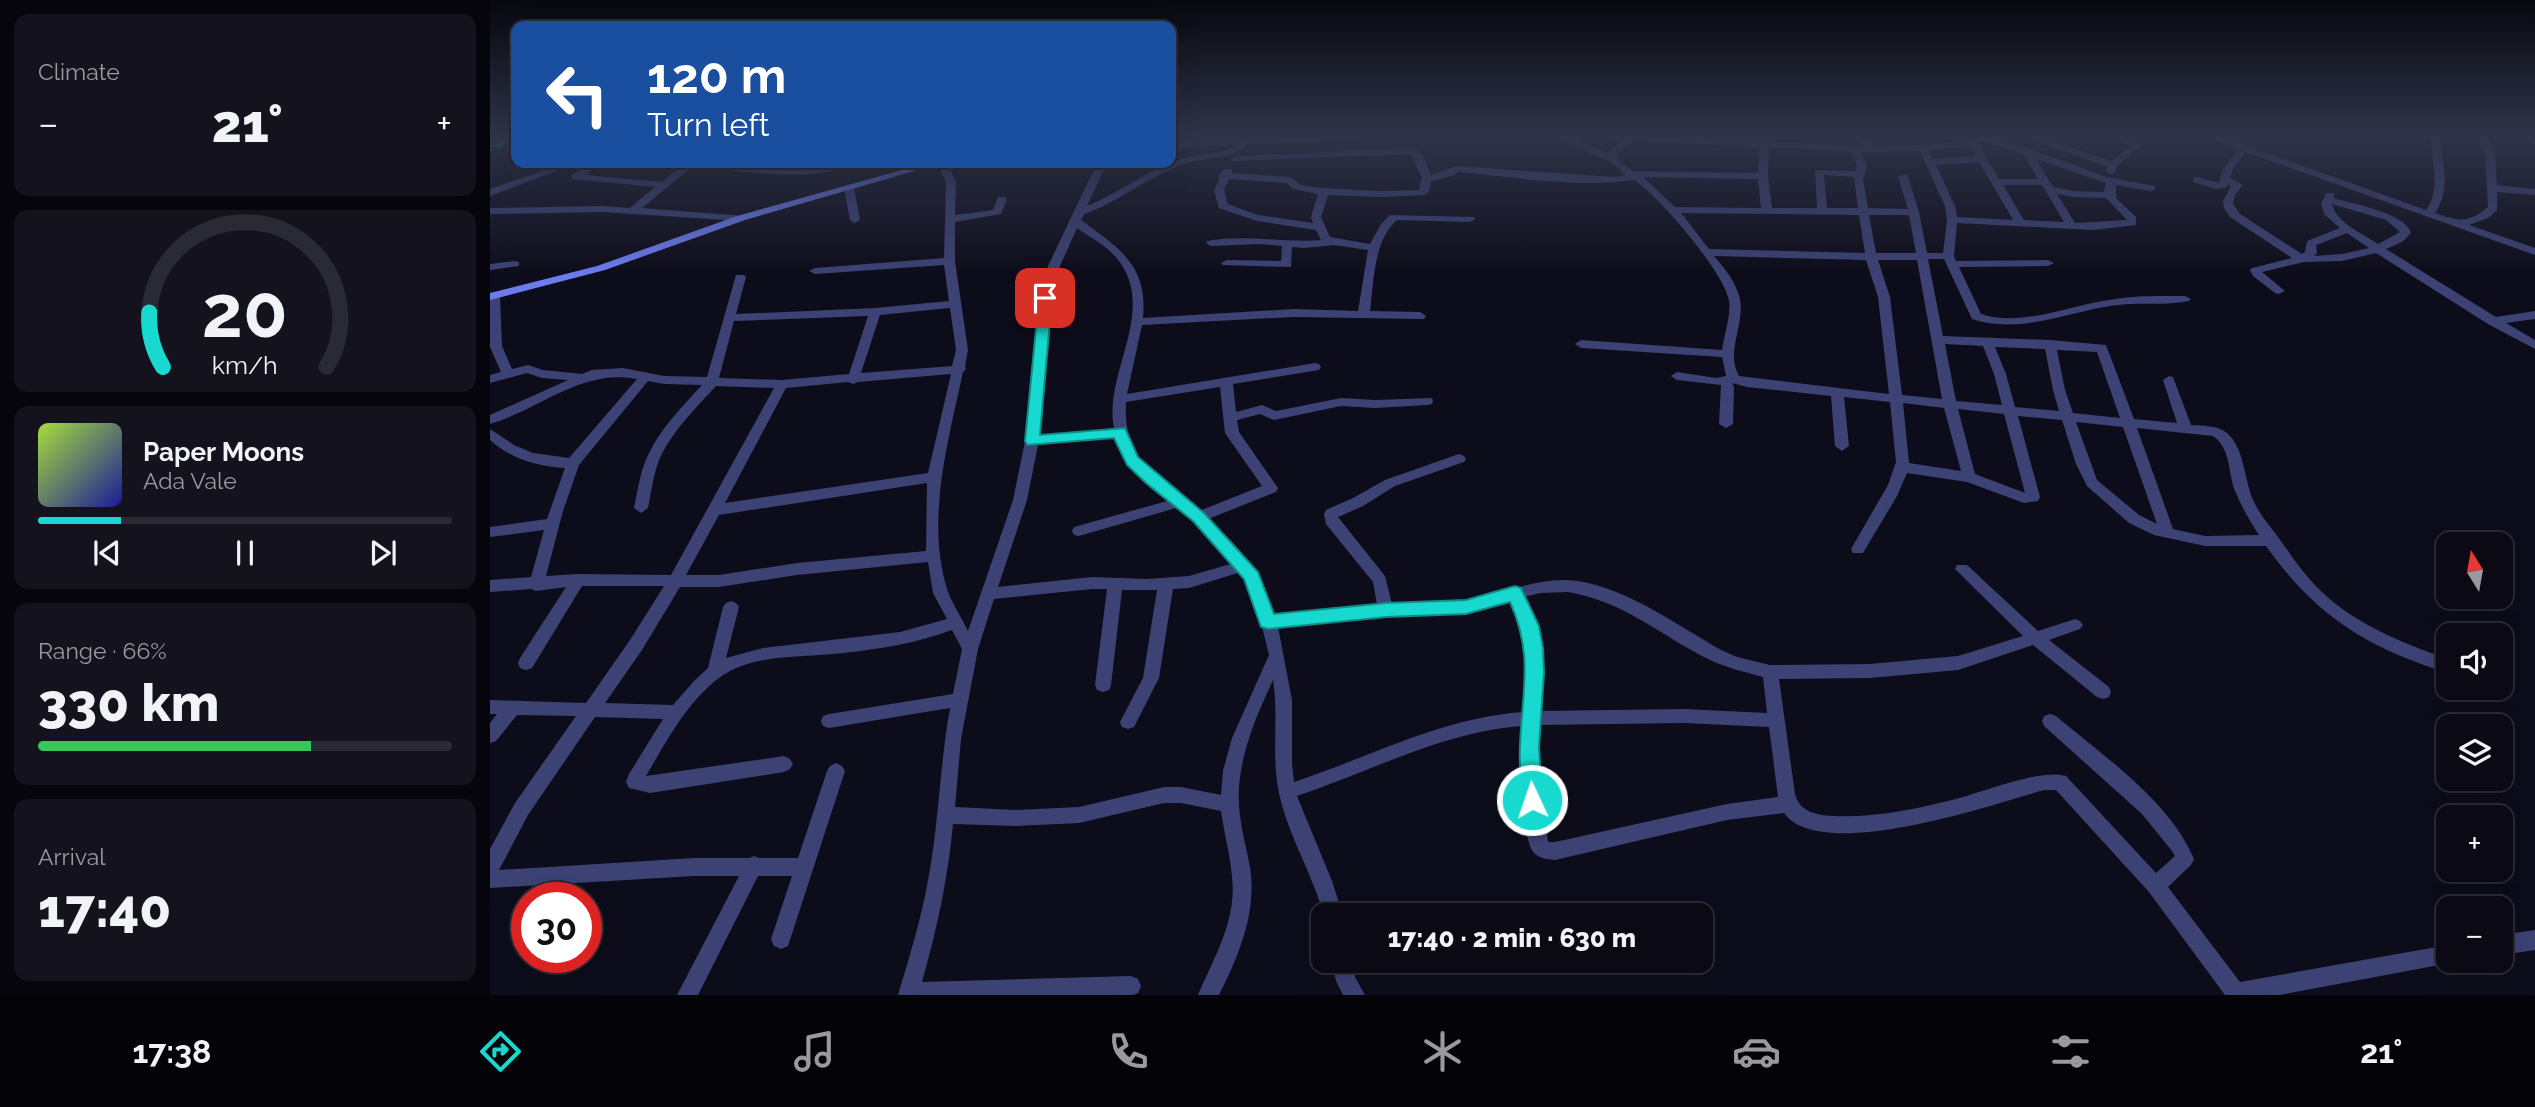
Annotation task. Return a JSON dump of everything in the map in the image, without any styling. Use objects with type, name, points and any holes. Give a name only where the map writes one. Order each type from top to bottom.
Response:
[{"type":"main road","points":[[492,297],[601,268],[741,218],[873,181]]},
{"type":"street","points":[[490,193],[522,181]]},
{"type":"street","points":[[625,181],[665,185]]},
{"type":"street","points":[[634,210],[669,181]]},
{"type":"street","points":[[951,181],[952,219],[949,261],[961,329],[960,369],[934,477],[933,556],[941,593],[970,649]]},
{"type":"street","points":[[1093,181],[1054,266],[1045,298],[1032,441],[1020,500],[970,649],[960,700],[932,909],[908,994],[1131,986]]},
{"type":"street","points":[[1076,216],[1102,205],[1138,181]]},
{"type":"street","points":[[1221,181],[1220,200],[1223,206],[1231,211],[1281,224],[1322,227]]},
{"type":"street","points":[[1292,181],[1298,187],[1324,190],[1419,194],[1426,190],[1427,181]]},
{"type":"street","points":[[1641,181],[1670,210],[1705,252],[1732,291],[1734,320],[1728,354],[1726,424]]},
{"type":"street","points":[[1764,181],[1767,210]]},
{"type":"street","points":[[1820,181],[1822,211]]},
{"type":"street","points":[[1858,549],[1874,516],[1895,486],[1902,467],[1884,297],[1871,257],[1859,181]]},
{"type":"street","points":[[1905,181],[1914,212],[1920,257],[1950,405],[1969,477]]},
{"type":"street","points":[[1939,181],[1947,198],[1952,220],[1949,260],[1973,312],[1988,320],[2049,317],[2125,301],[2185,299]]},
{"type":"street","points":[[2045,181],[2072,226]]},
{"type":"street","points":[[1952,220],[2072,226],[2134,222],[2109,195],[2108,181]]},
{"type":"street","points":[[2111,181],[2151,188]]},
{"type":"street","points":[[2202,181],[2220,186],[2223,181]]},
{"type":"street","points":[[2230,181],[2238,185],[2228,197],[2232,213],[2266,232],[2290,253],[2303,259]]},
{"type":"street","points":[[2333,181],[2535,252]]},
{"type":"street","points":[[2428,215],[2437,204],[2442,181]]},
{"type":"street","points":[[2459,225],[2484,216],[2493,208],[2492,181]]},
{"type":"street","points":[[1997,182],[2047,185],[2073,194],[2109,195]]},
{"type":"street","points":[[1997,182],[2020,222]]},
{"type":"street","points":[[2340,184],[2328,200],[2328,212],[2376,248],[2535,345]]},
{"type":"street","points":[[849,188],[855,220]]},
{"type":"street","points":[[2492,188],[2535,192]]},
{"type":"street","points":[[1324,190],[1316,217],[1330,243]]},
{"type":"street","points":[[952,219],[997,212],[1002,199]]},
{"type":"street","points":[[2279,291],[2257,274],[2256,270],[2303,259],[2332,258],[2376,248],[2406,233],[2404,228],[2390,218],[2328,200]]},
{"type":"street","points":[[490,211],[634,210],[741,218]]},
{"type":"street","points":[[1670,210],[1914,212]]},
{"type":"street","points":[[1076,216],[1111,247],[1136,279],[1139,297],[1138,322],[1126,361],[1119,399],[1120,432],[1124,445],[1133,461],[1198,517],[1243,566],[1252,576],[1260,595],[1283,688],[1282,747],[1287,792],[1291,807],[1320,868],[1330,903]]},
{"type":"street","points":[[1364,313],[1374,248],[1386,224],[1394,217],[1470,219]]},
{"type":"street","points":[[2303,259],[2311,253],[2311,243],[2349,229]]},
{"type":"street","points":[[1211,243],[1330,243],[1374,248]]},
{"type":"street","points":[[1227,263],[1287,265],[1287,244]]},
{"type":"street","points":[[1705,252],[2048,263]]},
{"type":"street","points":[[815,271],[949,261]]},
{"type":"street","points":[[490,267],[515,264]]},
{"type":"street","points":[[641,508],[650,467],[658,448],[683,414],[712,382],[740,277]]},
{"type":"street","points":[[492,297],[494,359],[508,373]]},
{"type":"street","points":[[730,318],[875,312],[955,304]]},
{"type":"street","points":[[853,380],[875,312]]},
{"type":"street","points":[[1138,322],[1249,315],[1364,313],[1420,316]]},
{"type":"street","points":[[2492,321],[2535,315]]},
{"type":"street","points":[[1938,340],[2102,348],[2167,533]]},
{"type":"street","points":[[1902,467],[1969,477],[2024,498],[2033,497],[2000,374],[1987,341]]},
{"type":"street","points":[[1581,344],[1728,354]]},
{"type":"street","points":[[2050,344],[2057,382],[2083,464],[2092,483],[2144,526],[2205,541],[2272,540]]},
{"type":"street","points":[[1119,399],[1315,367]]},
{"type":"street","points":[[490,379],[528,369],[542,374],[580,377],[623,372],[645,377],[782,384],[960,369]]},
{"type":"street","points":[[1677,376],[2216,432],[2227,440],[2250,508],[2314,594],[2344,618],[2408,652],[2436,662]]},
{"type":"street","points":[[490,420],[580,377]]},
{"type":"street","points":[[536,584],[552,524],[573,463],[645,377]]},
{"type":"street","points":[[1198,517],[1271,488],[1232,433],[1228,418],[1226,380]]},
{"type":"street","points":[[2169,380],[2185,428]]},
{"type":"street","points":[[490,868],[548,768],[634,649],[677,582],[782,384]]},
{"type":"street","points":[[1837,393],[1842,446]]},
{"type":"street","points":[[1228,418],[1262,409],[1270,415],[1280,416],[1341,402],[1376,404],[1427,401]]},
{"type":"street","points":[[1032,441],[1120,432]]},
{"type":"street","points":[[490,433],[503,445],[528,458],[540,462],[573,463]]},
{"type":"street","points":[[1386,610],[1380,580],[1331,520],[1331,514],[1390,483],[1459,459]]},
{"type":"street","points":[[716,510],[934,477]]},
{"type":"street","points":[[1079,531],[1179,502]]},
{"type":"street","points":[[490,532],[552,524]]},
{"type":"street","points":[[490,586],[578,580],[719,581],[797,569],[933,556]]},
{"type":"street","points":[[989,594],[1115,583],[1189,582],[1243,566]]},
{"type":"street","points":[[1962,569],[2038,639],[2103,692]]},
{"type":"street","points":[[526,663],[578,580]]},
{"type":"street","points":[[1104,685],[1115,583]]},
{"type":"street","points":[[1128,722],[1150,678],[1166,584]]},
{"type":"street","points":[[1268,622],[1386,610],[1466,607],[1540,587],[1568,586],[1596,591],[1624,602],[1715,655],[1770,672],[1919,668],[1958,663],[2075,625]]},
{"type":"street","points":[[1515,593],[1530,626],[1534,648],[1529,747],[1532,800],[1539,845],[1548,852],[1727,812],[1788,804]]},
{"type":"street","points":[[715,671],[731,607]]},
{"type":"street","points":[[784,764],[650,785],[635,782],[677,712],[715,671],[740,660],[919,635],[956,622]]},
{"type":"street","points":[[1208,995],[1237,934],[1242,902],[1242,877],[1230,805],[1230,787],[1236,755],[1276,657]]},
{"type":"street","points":[[1770,672],[1788,804],[1798,816],[1809,821],[1832,826],[1865,824],[1932,811],[2052,780],[2067,789],[2156,886],[2237,994],[2436,957]]},
{"type":"street","points":[[829,721],[960,700]]},
{"type":"street","points":[[490,706],[677,712]]},
{"type":"street","points":[[490,736],[513,707]]},
{"type":"street","points":[[1287,792],[1323,781],[1431,738],[1469,727],[1532,716],[1685,714],[1777,721]]},
{"type":"street","points":[[2050,721],[2158,819],[2184,849],[2185,859],[2180,866],[2156,886]]},
{"type":"street","points":[[781,939],[836,771]]},
{"type":"street","points":[[945,816],[1016,818],[1079,815],[1164,796],[1181,795],[1230,805]]},
{"type":"street","points":[[490,879],[754,865],[804,867]]},
{"type":"street","points":[[687,995],[754,865]]},
{"type":"street","points":[[2513,943],[2535,940]]},
{"type":"route","points":[[1045,298],[1032,441],[1120,432],[1133,461],[1151,480],[1198,517],[1223,541],[1252,576],[1268,622],[1386,610],[1466,607],[1492,602],[1515,593],[1530,626],[1534,648],[1535,673],[1529,747],[1532,800]]}]
